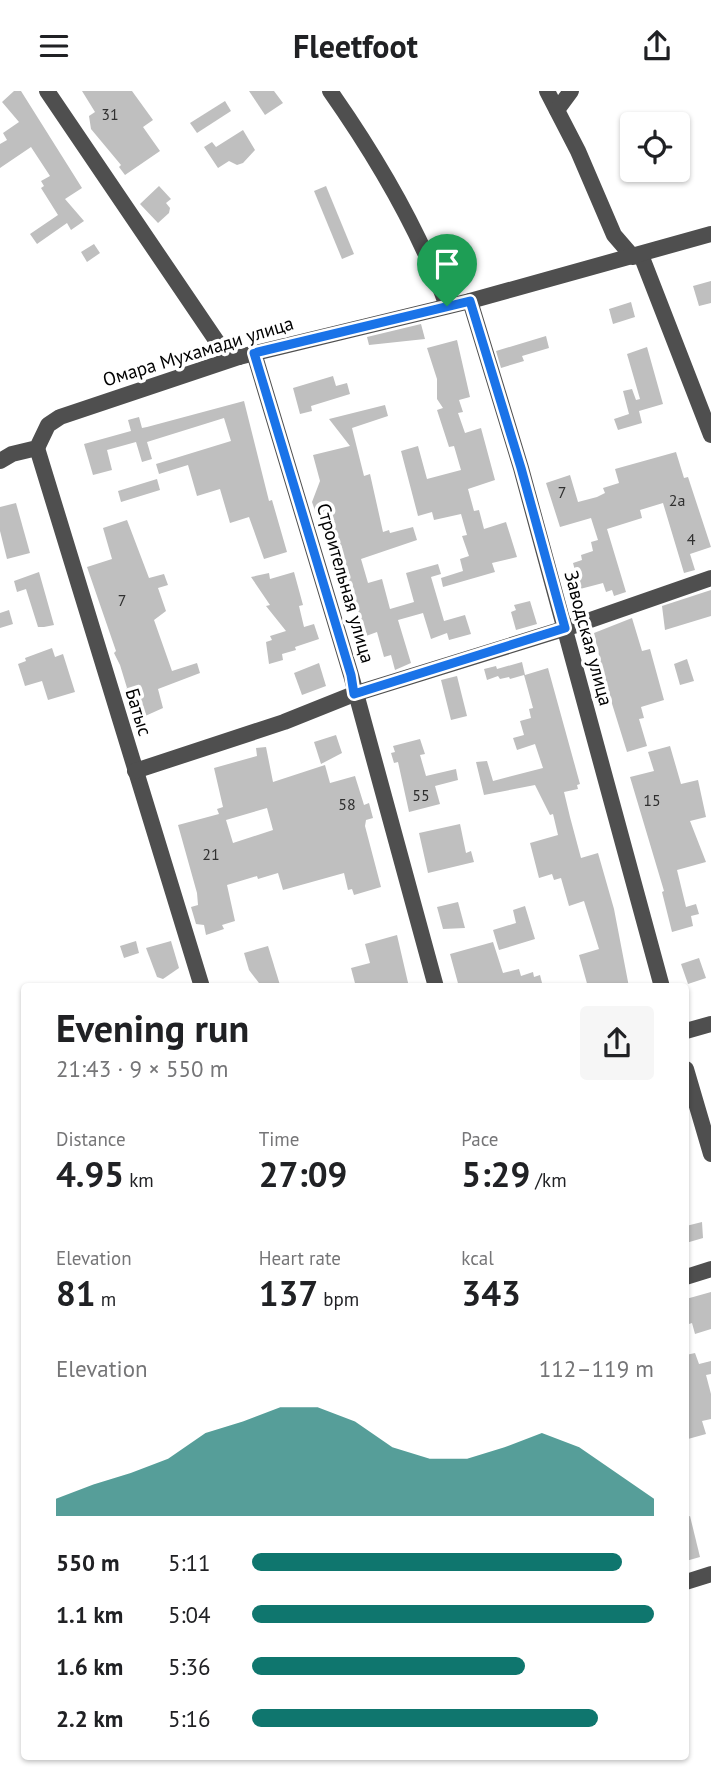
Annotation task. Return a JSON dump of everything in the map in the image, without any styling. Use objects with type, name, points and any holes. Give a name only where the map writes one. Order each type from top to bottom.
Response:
[{"type":"street","points":[[47,91],[222,349],[246,355]]},
{"type":"street","points":[[330,91],[404,208],[430,259],[447,306]]},
{"type":"street","points":[[547,91],[614,235],[637,256],[711,435]]},
{"type":"street","points":[[557,110],[571,91]]},
{"type":"street","name":"Омара Мухамади улица","points":[[37,448],[48,425],[60,417],[246,355],[470,301],[711,234]]},
{"type":"street","name":"Заводская улица","points":[[470,301],[521,468],[662,983]]},
{"type":"street","name":"Строительная улица","points":[[246,355],[351,675],[435,983]]},
{"type":"street","points":[[0,461],[12,454],[37,448]]},
{"type":"street","name":"Батыс","points":[[37,448],[201,983]]},
{"type":"street","points":[[135,771],[284,722],[354,694],[565,628],[711,578]]},
{"type":"street","points":[[689,1030],[711,1024]]},
{"type":"street","points":[[689,1079],[711,1154]]},
{"type":"street","points":[[689,1276],[711,1269]]},
{"type":"street","points":[[689,1581],[711,1574]]},
{"type":"building","points":[[14,91],[21,91],[82,188],[65,199],[84,221],[71,230],[67,223],[37,244],[30,234],[58,215],[41,188],[44,186],[41,181],[50,176],[31,147],[0,168],[0,144],[7,140],[3,133],[19,122],[2,102]]},
{"type":"building","points":[[82,91],[132,91],[153,120],[143,127],[160,151],[125,175],[119,167],[121,165],[91,129],[89,116],[95,112]]},
{"type":"building","points":[[249,91],[274,91],[283,103],[265,115]]},
{"type":"building","points":[[225,101],[231,111],[197,133],[190,123]]},
{"type":"building","points":[[243,130],[255,150],[243,163],[237,165],[229,161],[218,168],[204,147],[212,142],[216,147]]},
{"type":"building","points":[[159,186],[171,199],[166,203],[170,208],[169,213],[158,223],[140,204]]},
{"type":"building","points":[[326,186],[354,254],[342,259],[314,191]]},
{"type":"building","points":[[94,244],[100,253],[87,262],[81,252]]},
{"type":"building","points":[[711,281],[711,303],[699,306],[693,286]]},
{"type":"building","points":[[631,302],[635,317],[613,324],[609,309]]},
{"type":"building","points":[[421,324],[425,339],[369,345],[367,337]]},
{"type":"building","points":[[546,336],[549,348],[522,356],[524,361],[501,368],[496,351]]},
{"type":"building","points":[[457,340],[470,397],[459,400],[463,412],[458,413],[465,433],[481,428],[495,480],[468,489],[474,511],[479,510],[484,529],[506,522],[517,557],[492,563],[495,572],[443,587],[441,578],[463,571],[460,559],[469,556],[462,536],[467,535],[461,514],[434,520],[432,512],[418,516],[401,451],[418,446],[427,479],[461,470],[454,446],[449,447],[437,410],[443,408],[437,399],[437,379],[427,348]]},
{"type":"building","points":[[647,347],[663,404],[639,411],[642,423],[618,430],[614,419],[629,414],[623,391],[632,389],[636,400],[640,399],[627,354]]},
{"type":"building","points":[[333,376],[336,386],[347,383],[350,394],[311,406],[312,411],[300,414],[293,388]]},
{"type":"building","points":[[244,401],[269,501],[272,500],[287,552],[264,559],[249,517],[230,523],[220,489],[197,496],[188,465],[159,474],[156,464],[231,441],[224,418],[147,442],[152,459],[142,462],[136,442],[107,450],[112,470],[93,475],[84,444],[131,431],[128,420],[139,417],[142,428]]},
{"type":"building","points":[[385,405],[388,416],[352,428],[364,476],[370,474],[383,532],[389,530],[390,533],[413,527],[417,540],[361,559],[368,583],[382,579],[390,609],[414,602],[406,573],[438,564],[441,574],[431,577],[444,621],[465,615],[471,634],[449,640],[447,633],[431,639],[423,613],[398,620],[411,663],[395,670],[391,655],[384,657],[377,632],[366,636],[364,629],[351,633],[347,619],[358,616],[340,547],[329,551],[312,502],[320,481],[313,455],[350,446],[329,419]]},
{"type":"building","points":[[676,452],[684,478],[688,477],[711,547],[690,554],[695,570],[684,573],[663,503],[640,510],[642,518],[607,529],[626,592],[614,596],[612,590],[606,592],[603,583],[580,589],[573,563],[582,560],[581,555],[593,551],[591,542],[598,540],[591,518],[560,527],[546,483],[570,475],[578,502],[597,497],[605,493],[603,488],[619,483],[615,469]]},
{"type":"building","points":[[157,479],[160,490],[121,502],[118,491]]},
{"type":"building","points":[[16,503],[30,553],[7,559],[0,531],[0,507]]},
{"type":"building","points":[[127,520],[149,578],[164,574],[168,585],[158,588],[166,611],[154,620],[172,671],[197,663],[200,673],[158,689],[163,708],[143,717],[137,703],[134,704],[124,691],[127,688],[114,653],[116,651],[87,567],[112,559],[103,528]]},
{"type":"building","points":[[39,572],[54,625],[44,627],[38,627],[26,589],[17,592],[14,581]]},
{"type":"building","points":[[294,572],[303,605],[299,606],[304,627],[314,624],[319,639],[295,647],[296,650],[282,654],[283,660],[269,664],[266,642],[272,640],[270,636],[286,631],[266,606],[270,605],[251,577],[269,573],[270,579]]},
{"type":"building","points":[[711,590],[711,616],[665,630],[662,606]]},
{"type":"building","points":[[530,601],[537,624],[516,630],[511,612],[516,610],[514,605]]},
{"type":"building","points":[[9,610],[13,624],[0,628],[0,613]]},
{"type":"building","points":[[632,618],[642,651],[650,649],[664,700],[641,707],[644,718],[639,719],[647,746],[627,752],[604,678],[594,633]]},
{"type":"building","points":[[52,648],[55,657],[63,654],[75,692],[48,700],[42,681],[25,686],[18,664],[26,661],[25,658]]},
{"type":"building","points":[[687,659],[694,681],[680,685],[674,664]]},
{"type":"building","points":[[522,662],[525,675],[548,668],[580,784],[577,785],[578,789],[564,792],[570,817],[581,858],[598,853],[614,909],[628,983],[587,983],[579,955],[599,949],[584,901],[569,906],[561,878],[554,880],[552,874],[539,878],[530,843],[558,835],[553,814],[550,815],[535,785],[484,795],[476,762],[487,761],[493,781],[543,768],[535,744],[517,750],[513,738],[524,735],[520,721],[531,718],[529,709],[533,708],[524,675],[510,679],[500,679],[498,676],[487,680],[484,669],[496,666],[497,669]]},
{"type":"building","points":[[319,663],[326,686],[302,695],[294,673]]},
{"type":"building","points":[[457,676],[467,716],[451,720],[441,680]]},
{"type":"building","points":[[336,735],[342,753],[321,764],[314,742]]},
{"type":"building","points":[[420,739],[425,754],[420,755],[426,776],[456,769],[458,780],[435,786],[440,804],[409,812],[398,762],[394,763],[391,753],[395,752],[393,746]]},
{"type":"building","points":[[670,746],[681,784],[698,780],[706,817],[690,821],[706,862],[677,870],[686,907],[696,904],[699,914],[691,916],[693,926],[672,932],[662,892],[664,891],[630,777],[654,771],[648,752]]},
{"type":"building","points":[[266,747],[273,782],[325,765],[330,783],[355,776],[364,805],[369,803],[373,818],[366,820],[365,826],[381,887],[354,895],[352,889],[348,890],[344,873],[283,890],[278,873],[258,879],[257,876],[227,885],[235,921],[222,925],[224,929],[206,935],[204,925],[196,924],[191,907],[198,905],[197,893],[178,825],[219,814],[217,809],[223,807],[214,768],[257,756],[256,748]],"holes":[[[267,808],[273,830],[233,843],[226,820]]]},
{"type":"building","points":[[460,824],[466,853],[471,851],[474,862],[428,873],[419,833]]},
{"type":"building","points":[[458,902],[465,928],[443,929],[437,907]]},
{"type":"building","points":[[525,906],[535,939],[499,950],[493,930],[516,923],[513,910]]},
{"type":"building","points":[[397,935],[408,983],[355,983],[351,968],[370,963],[365,944]]},
{"type":"building","points":[[136,941],[139,953],[124,958],[120,946]]},
{"type":"building","points":[[171,941],[179,968],[163,979],[157,977],[146,948]]},
{"type":"building","points":[[493,942],[503,973],[519,969],[521,976],[533,972],[534,977],[540,975],[542,983],[458,983],[450,954]]},
{"type":"building","points":[[268,946],[279,983],[259,983],[249,970],[244,953]]},
{"type":"building","points":[[699,958],[706,978],[688,983],[681,964]]},
{"type":"building","points":[[702,1222],[703,1238],[689,1242],[689,1225]]},
{"type":"building","points":[[711,1292],[711,1329],[695,1334],[692,1323],[689,1324],[689,1298]]},
{"type":"building","points":[[695,1353],[699,1364],[711,1361],[711,1374],[706,1375],[711,1394],[711,1419],[702,1421],[706,1434],[689,1439],[689,1354]]},
{"type":"building","points":[[689,1516],[700,1557],[689,1560]]},
{"type":"route","points":[[470,301],[521,468],[565,628],[354,694],[351,675],[265,381],[254,353],[447,306],[470,301]]}]
